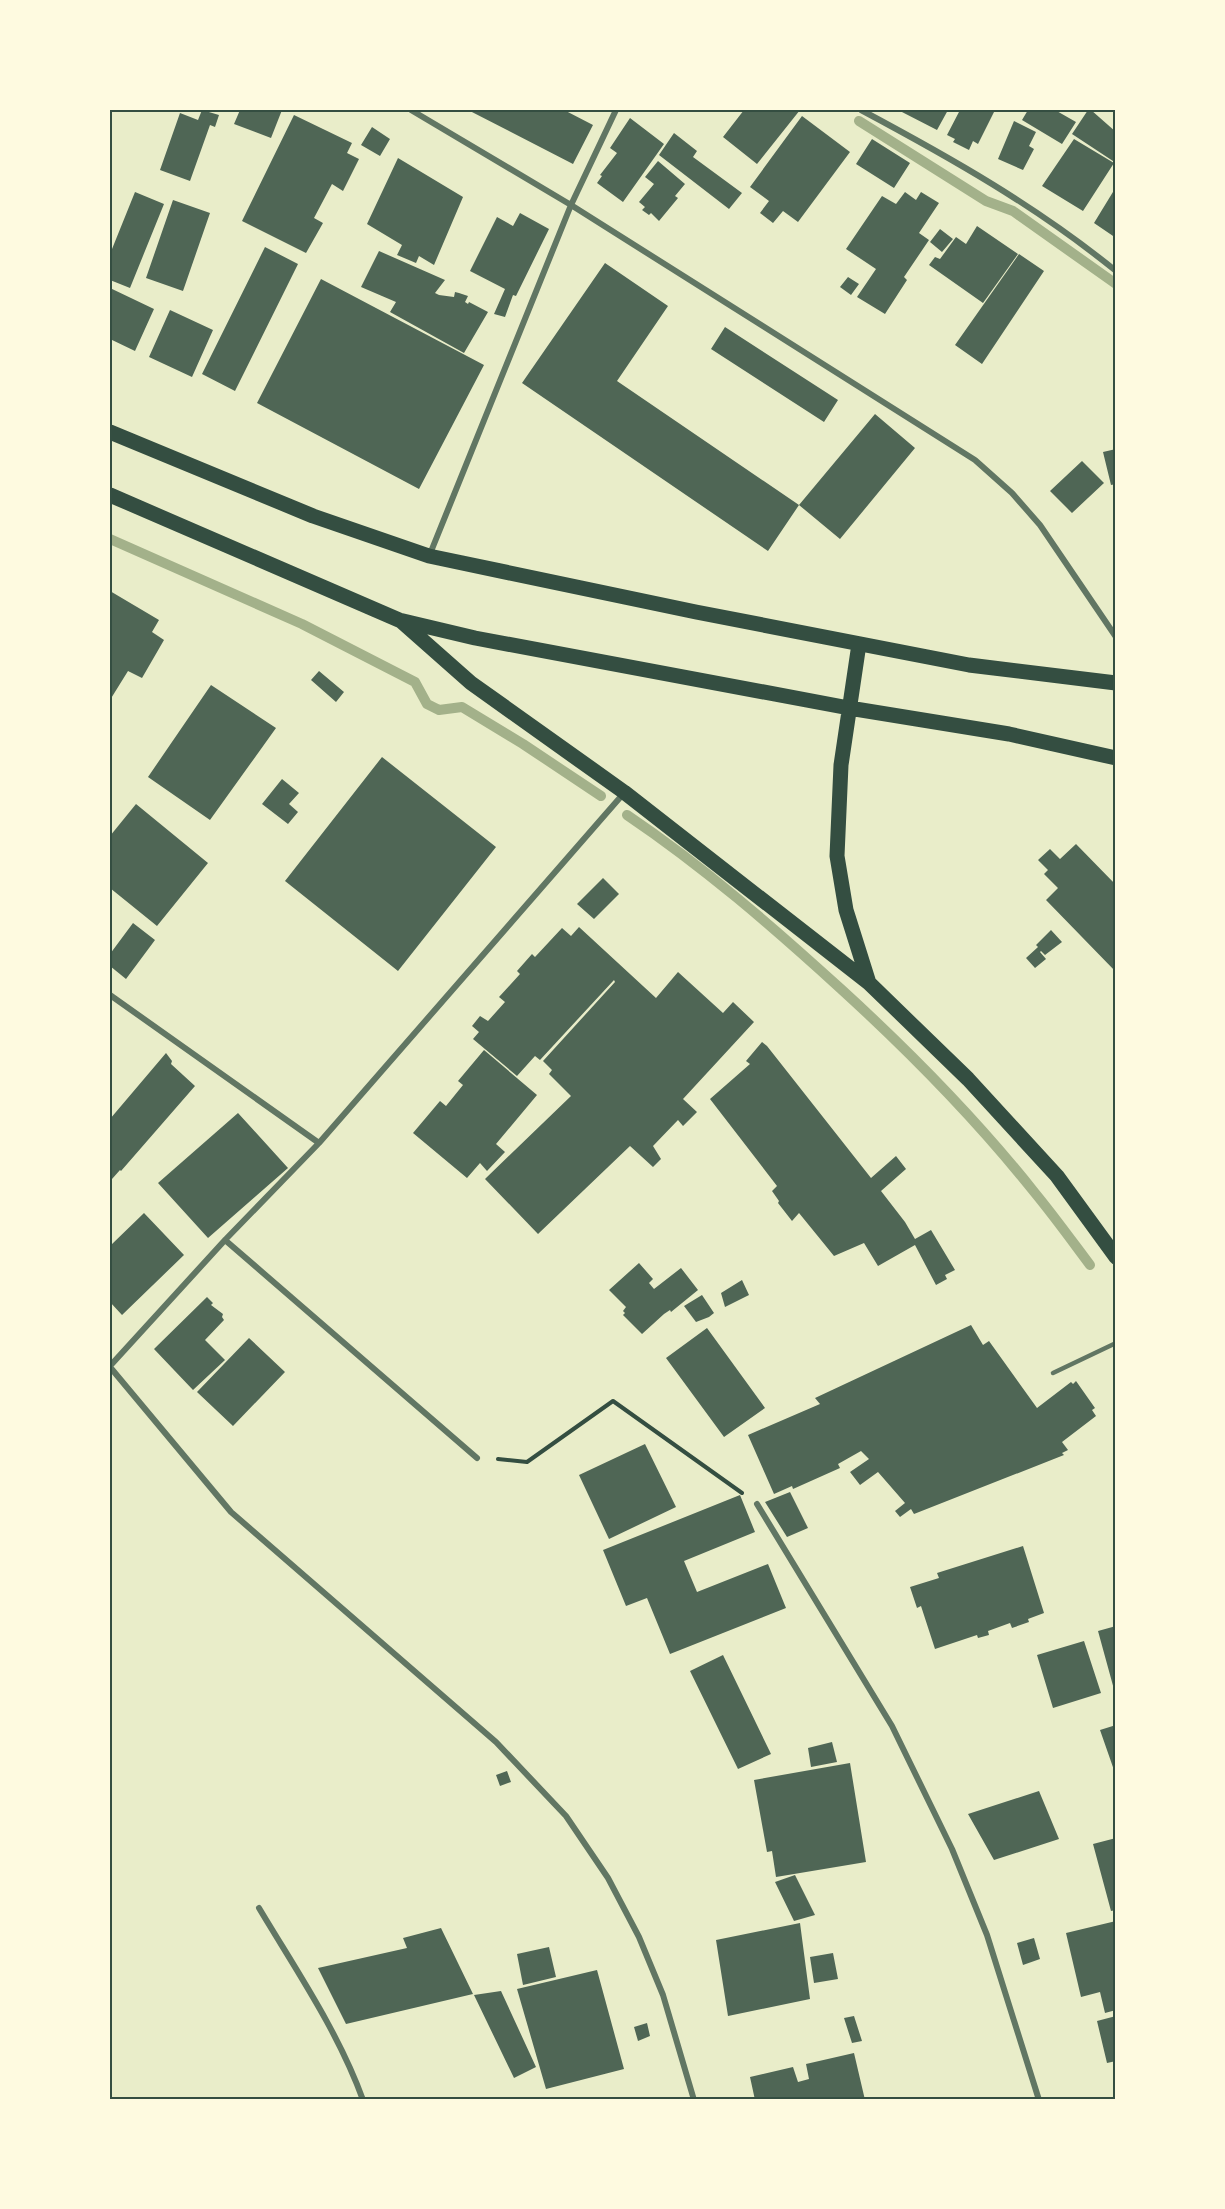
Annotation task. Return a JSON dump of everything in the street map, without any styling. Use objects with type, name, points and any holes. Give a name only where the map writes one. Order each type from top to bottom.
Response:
[{"type":"main road","points":[[110,432],[313,516],[429,556],[969,665],[1116,683]]},
{"type":"main road","points":[[110,495],[399,620],[475,638],[849,708],[1009,734],[1116,758]]},
{"type":"main road","points":[[399,620],[471,683],[624,792],[869,983],[968,1079],[1057,1176],[1116,1257]]},
{"type":"main road","points":[[859,644],[841,765],[837,856],[846,910],[869,983]]},
{"type":"street","points":[[411,110],[571,205],[975,460],[1012,493],[1040,525],[1116,637]]},
{"type":"street","points":[[429,556],[571,205],[616,110]]},
{"type":"street","points":[[861,110],[951,158],[1022,201],[1116,271]]},
{"type":"street","points":[[624,792],[319,1143],[225,1240],[110,1367],[231,1512],[496,1742],[566,1816],[608,1878],[639,1937],[663,1995],[694,2100]]},
{"type":"street","points":[[110,995],[319,1143]]},
{"type":"street","points":[[225,1240],[477,1458]]},
{"type":"street","points":[[757,1504],[892,1726],[952,1849],[987,1935],[1039,2100]]},
{"type":"street","points":[[259,1908],[337,2039],[363,2100]]},
{"type":"lane","points":[[1053,1373],[1116,1343]]},
{"type":"path","points":[[477,1458],[527,1462],[613,1401],[757,1504]]},
{"type":"building","points":[[202,110],[219,115],[215,127],[210,125],[190,181],[160,170],[180,113],[198,120]]},
{"type":"building","points":[[240,110],[282,110],[271,138],[234,124]]},
{"type":"building","points":[[468,110],[564,110],[593,125],[573,164]]},
{"type":"building","points":[[744,110],[800,110],[757,164],[723,137]]},
{"type":"building","points":[[900,110],[948,110],[937,130]]},
{"type":"building","points":[[960,110],[995,110],[978,144],[973,141],[969,150],[953,142],[955,139],[947,135]]},
{"type":"building","points":[[1028,110],[1055,110],[1076,122],[1062,144],[1022,120]]},
{"type":"building","points":[[1088,110],[1091,110],[1116,132],[1116,163],[1072,134]]},
{"type":"building","points":[[294,115],[352,143],[347,153],[359,159],[343,191],[332,184],[314,218],[323,223],[306,253],[242,221]]},
{"type":"building","points":[[802,116],[850,152],[798,222],[783,211],[773,223],[760,213],[769,201],[750,187]]},
{"type":"building","points":[[630,118],[664,144],[623,202],[597,183],[602,176],[600,175],[617,153],[610,148]]},
{"type":"building","points":[[1014,121],[1036,132],[1029,146],[1034,149],[1023,170],[998,159]]},
{"type":"building","points":[[372,127],[390,139],[380,156],[361,145]]},
{"type":"building","points":[[674,133],[697,151],[693,157],[742,193],[729,209],[659,155]]},
{"type":"building","points":[[872,139],[910,163],[894,188],[856,164]]},
{"type":"building","points":[[1074,139],[1114,163],[1083,211],[1042,186]]},
{"type":"building","points":[[398,158],[463,197],[434,265],[419,256],[416,263],[397,255],[402,245],[367,224]]},
{"type":"building","points":[[658,161],[685,184],[675,196],[678,198],[659,221],[651,213],[649,215],[642,210],[645,207],[639,202],[654,184],[645,177]]},
{"type":"building","points":[[1116,187],[1116,238],[1094,223]]},
{"type":"building","points":[[135,192],[164,204],[130,288],[110,280],[110,254]]},
{"type":"building","points":[[905,192],[916,200],[921,192],[939,203],[919,233],[929,240],[904,277],[907,280],[885,314],[857,297],[876,269],[846,249],[882,196],[896,204]]},
{"type":"building","points":[[173,200],[210,213],[183,291],[146,278]]},
{"type":"building","points":[[520,213],[549,229],[516,296],[513,295],[505,317],[494,314],[505,289],[470,271],[497,217],[513,226]]},
{"type":"building","points":[[977,226],[1018,254],[983,303],[929,265],[935,257],[940,259],[956,237],[966,244]]},
{"type":"building","points":[[940,229],[953,239],[942,252],[930,242]]},
{"type":"building","points":[[265,247],[298,264],[235,391],[202,374]]},
{"type":"building","points":[[379,251],[445,280],[435,293],[454,297],[455,292],[468,296],[465,302],[488,312],[464,353],[390,312],[396,302],[361,287]]},
{"type":"building","points":[[1019,254],[1044,271],[982,364],[955,345]]},
{"type":"building","points":[[605,263],[668,306],[617,381],[799,505],[768,551],[522,383]]},
{"type":"building","points":[[848,277],[859,284],[851,295],[840,287]]},
{"type":"building","points":[[321,279],[484,365],[419,489],[257,403]]},
{"type":"building","points":[[110,288],[154,309],[135,351],[110,339]]},
{"type":"building","points":[[170,310],[213,330],[192,377],[149,357]]},
{"type":"building","points":[[725,327],[838,400],[824,422],[711,349]]},
{"type":"building","points":[[875,414],[915,448],[840,539],[799,505]]},
{"type":"building","points":[[1116,449],[1116,484],[1111,485],[1103,452]]},
{"type":"building","points":[[1082,461],[1104,483],[1072,513],[1050,491]]},
{"type":"building","points":[[110,591],[159,620],[152,632],[164,640],[142,678],[128,671],[110,700]]},
{"type":"building","points":[[319,671],[344,692],[336,702],[311,680]]},
{"type":"building","points":[[211,685],[276,728],[210,820],[148,777]]},
{"type":"building","points":[[382,757],[496,847],[398,971],[285,881]]},
{"type":"building","points":[[282,779],[299,793],[289,804],[298,812],[288,824],[262,804]]},
{"type":"building","points":[[136,804],[208,863],[157,926],[110,888],[110,836]]},
{"type":"building","points":[[1076,844],[1116,885],[1116,972],[1046,900],[1058,888],[1044,874],[1048,870],[1038,860],[1050,849],[1060,859]]},
{"type":"building","points":[[603,878],[619,894],[594,919],[577,904]]},
{"type":"building","points":[[133,923],[155,940],[126,979],[110,966],[110,954]]},
{"type":"building","points":[[579,927],[656,998],[678,972],[723,1013],[733,1002],[754,1022],[683,1099],[697,1112],[683,1126],[678,1120],[653,1146],[661,1159],[653,1167],[630,1146],[538,1234],[485,1179],[571,1096],[549,1074],[552,1070],[543,1061],[615,982],[614,980],[540,1060],[535,1056],[517,1076],[473,1039],[479,1032],[472,1026],[480,1016],[488,1021],[505,1002],[499,997],[520,974],[517,971],[532,954],[535,957],[562,928],[571,936]]},
{"type":"building","points":[[1051,930],[1062,942],[1045,955],[1041,951],[1046,959],[1035,968],[1026,958]]},
{"type":"building","points":[[762,1042],[871,1178],[896,1156],[906,1169],[881,1191],[915,1239],[931,1230],[955,1270],[945,1275],[947,1279],[936,1285],[915,1245],[878,1266],[864,1243],[834,1256],[799,1213],[792,1221],[772,1191],[777,1186],[710,1099],[750,1064],[746,1061]]},
{"type":"building","points":[[484,1050],[537,1095],[496,1144],[505,1152],[487,1171],[480,1163],[467,1178],[413,1133],[440,1101],[446,1106],[463,1085],[458,1081]]},
{"type":"building","points":[[166,1053],[172,1061],[171,1064],[195,1086],[112,1179],[110,1177],[110,1119]]},
{"type":"building","points":[[238,1113],[288,1168],[208,1238],[158,1183]]},
{"type":"building","points":[[144,1213],[184,1255],[122,1315],[110,1302],[110,1246]]},
{"type":"building","points":[[639,1263],[653,1279],[649,1283],[654,1289],[681,1268],[698,1290],[671,1312],[670,1310],[664,1314],[642,1334],[623,1315],[626,1307],[609,1290]]},
{"type":"building","points":[[742,1280],[749,1295],[725,1307],[721,1293]]},
{"type":"building","points":[[702,1295],[714,1313],[696,1322],[684,1306]]},
{"type":"building","points":[[207,1297],[213,1303],[211,1305],[223,1314],[224,1320],[205,1340],[225,1360],[193,1390],[154,1349]]},
{"type":"building","points":[[971,1325],[983,1345],[989,1341],[1037,1408],[1071,1382],[1073,1384],[1076,1381],[1095,1408],[1092,1410],[1096,1416],[1062,1442],[1068,1450],[1062,1453],[1064,1455],[914,1514],[911,1509],[900,1517],[895,1511],[905,1503],[878,1472],[860,1485],[850,1472],[869,1459],[861,1451],[838,1464],[840,1468],[793,1489],[792,1486],[774,1494],[748,1435],[820,1404],[815,1398]]},
{"type":"building","points":[[707,1328],[765,1408],[724,1437],[666,1358]]},
{"type":"building","points":[[249,1338],[285,1372],[233,1426],[197,1392]]},
{"type":"building","points":[[645,1444],[676,1507],[609,1539],[579,1475]]},
{"type":"building","points":[[790,1492],[808,1528],[787,1537],[765,1502]]},
{"type":"building","points":[[740,1495],[755,1532],[684,1561],[697,1592],[768,1564],[786,1608],[670,1654],[647,1598],[626,1606],[603,1550]]},
{"type":"building","points":[[1023,1546],[1044,1613],[1012,1628],[1010,1623],[988,1631],[989,1635],[978,1638],[977,1635],[935,1649],[921,1606],[917,1608],[910,1587],[939,1578],[937,1573]]},
{"type":"building","points":[[1116,1626],[1116,1693],[1115,1693],[1098,1631]]},
{"type":"building","points":[[1084,1641],[1101,1693],[1053,1708],[1037,1655]]},
{"type":"building","points":[[723,1655],[771,1754],[738,1769],[690,1671]]},
{"type":"building","points":[[1116,1725],[1116,1773],[1115,1773],[1100,1730]]},
{"type":"building","points":[[832,1742],[837,1762],[811,1767],[808,1748]]},
{"type":"building","points":[[850,1763],[866,1862],[776,1877],[772,1851],[767,1852],[754,1780]]},
{"type":"building","points":[[507,1771],[511,1782],[500,1786],[496,1775]]},
{"type":"building","points":[[1039,1791],[1059,1839],[994,1860],[968,1814]]},
{"type":"building","points":[[1116,1838],[1116,1910],[1111,1911],[1093,1844]]},
{"type":"building","points":[[795,1875],[815,1915],[794,1921],[775,1882]]},
{"type":"building","points":[[1116,1921],[1116,2010],[1105,2013],[1100,1992],[1081,1997],[1066,1933]]},
{"type":"building","points":[[800,1923],[810,1999],[728,2016],[716,1940]]},
{"type":"building","points":[[441,1928],[473,1994],[346,2024],[318,1968],[407,1948],[403,1938]]},
{"type":"building","points":[[1034,1938],[1040,1959],[1023,1965],[1017,1943]]},
{"type":"building","points":[[549,1947],[556,1977],[523,1985],[517,1954]]},
{"type":"building","points":[[833,1953],[838,1979],[814,1983],[810,1957]]},
{"type":"building","points":[[597,1970],[624,2069],[546,2089],[517,1989]]},
{"type":"building","points":[[501,1991],[536,2067],[514,2078],[474,1995]]},
{"type":"building","points":[[854,2016],[862,2041],[852,2043],[844,2018]]},
{"type":"building","points":[[1116,2016],[1116,2061],[1107,2063],[1097,2021]]},
{"type":"building","points":[[647,2023],[650,2036],[638,2041],[634,2027]]},
{"type":"building","points":[[854,2053],[865,2100],[755,2100],[750,2077],[793,2067],[798,2082],[809,2079],[806,2064]]},
{"type":"waterway","points":[[859,121],[986,201],[1013,211],[1116,284]]},
{"type":"waterway","points":[[110,539],[302,624],[415,682],[427,704],[439,710],[462,707],[601,796]]},
{"type":"waterway","points":[[627,815],[683,855],[764,920],[892,1037],[990,1139],[1090,1265]]}]
